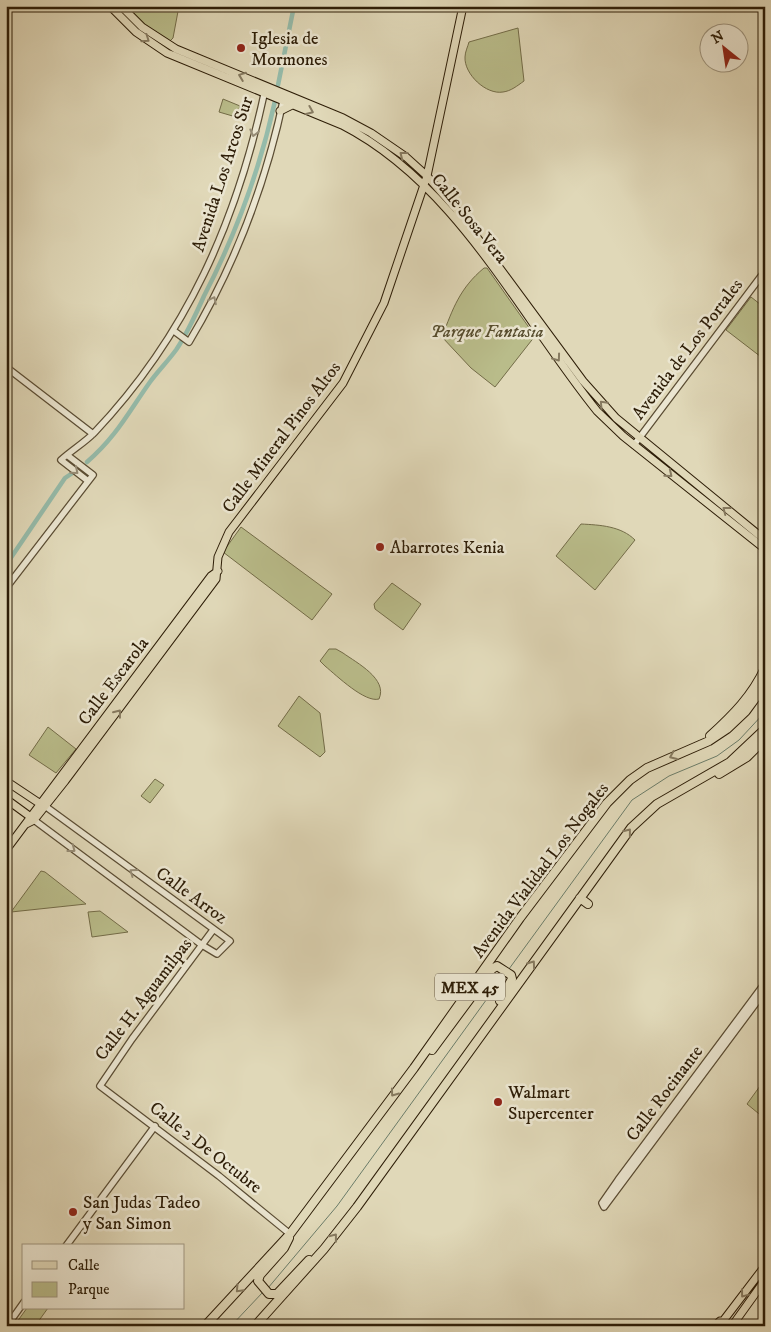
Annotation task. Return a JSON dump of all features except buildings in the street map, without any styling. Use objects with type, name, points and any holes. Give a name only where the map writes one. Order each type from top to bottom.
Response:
[{"type":"highway","points":[[700,745],[740,708],[757,685],[765,668]]},
{"type":"highway","name":"Avenida Vialidad Los Nogales","points":[[205,1326],[290,1234],[414,1068],[520,918],[607,803],[630,780],[647,768],[700,745],[734,723],[746,712],[765,685]]},
{"type":"highway","name":"MEX 45","points":[[256,1326],[324,1250],[631,828],[643,815],[672,794],[708,776],[730,762],[765,729]]},
{"type":"highway","points":[[708,776],[717,776],[736,765],[765,739]]},
{"type":"highway","points":[[580,898],[588,904]]},
{"type":"highway","points":[[414,1068],[435,1046],[492,969],[498,966],[511,975],[510,985],[462,1054],[446,1084]]},
{"type":"highway","points":[[290,1234],[284,1248],[260,1275],[258,1284],[269,1294],[276,1294],[303,1266],[324,1250]]},
{"type":"main road","name":"Calle Sosa Vera","points":[[110,6],[136,32],[167,53],[284,96],[294,104],[369,140],[424,185],[457,222],[587,399],[606,420],[696,495],[763,543]]},
{"type":"main road","points":[[121,6],[142,27],[176,49],[265,89]]},
{"type":"main road","name":"Calle Mineral Pinos Altos","points":[[213,578],[218,571],[222,545],[229,532],[326,408],[358,356],[390,287],[427,176],[463,6]]},
{"type":"main road","points":[[284,96],[371,133],[427,176],[461,215],[594,395],[616,418],[763,543]]},
{"type":"main road","points":[[280,111],[294,104]]},
{"type":"main road","name":"Calle Escarola","points":[[31,818],[213,578]]},
{"type":"main road","name":"Calle Arroz","points":[[6,780],[42,805]]},
{"type":"main road","name":"Calle Arroz","points":[[6,799],[31,818]]},
{"type":"main road","points":[[6,850],[31,818]]},
{"type":"main road","points":[[715,1325],[723,1321],[765,1266]]},
{"type":"main road","points":[[723,1321],[732,1326],[765,1280]]},
{"type":"street","name":"Avenida Los Arcos Sur","points":[[88,481],[61,460],[92,434],[124,399],[176,332],[214,254],[251,146],[265,89]]},
{"type":"street","name":"Avenida Los Arcos Sur","points":[[176,332],[187,341],[205,315],[245,229],[284,96]]},
{"type":"street","name":"Avenida de Los Portales","points":[[634,445],[765,270]]},
{"type":"street","points":[[6,367],[92,434]]},
{"type":"street","points":[[6,588],[93,475],[67,455]]},
{"type":"street","name":"Calle Arroz","points":[[31,818],[202,945],[217,954],[225,948],[230,941],[42,805]]},
{"type":"street","name":"Calle H. Aguamilpas","points":[[101,1087],[101,1082],[213,930]]},
{"type":"street","points":[[754,1002],[765,983]]},
{"type":"street","points":[[754,1002],[765,992]]},
{"type":"street","name":"Calle Rocinante","points":[[603,1206],[754,1002]]},
{"type":"street","name":"Calle 2 De Octubre","points":[[101,1087],[155,1126],[290,1234]]},
{"type":"street","points":[[67,1244],[155,1126]]},
{"type":"street","points":[[7,1326],[22,1305]]},
{"type":"street","points":[[686,1326],[715,1325]]},
{"type":"green space","points":[[123,6],[179,6],[173,38],[170,41],[138,20]]},
{"type":"green space","points":[[518,28],[524,81],[506,91],[496,92],[483,87],[472,76],[466,64],[465,57],[469,42]]},
{"type":"green space","points":[[223,99],[240,106],[236,117],[219,112]]},
{"type":"green space","name":"Parque Fantasia","points":[[484,268],[487,268],[535,336],[495,387],[471,368],[442,337],[463,291]]},
{"type":"green space","points":[[751,297],[765,308],[765,360],[726,330]]},
{"type":"green space","points":[[581,524],[617,529],[635,540],[595,590],[556,556]]},
{"type":"green space","points":[[241,527],[332,594],[312,620],[223,552]]},
{"type":"green space","points":[[392,583],[421,604],[403,630],[375,609],[374,604]]},
{"type":"green space","points":[[329,649],[336,649],[370,672],[379,685],[381,692],[379,699],[366,697],[359,693],[320,661]]},
{"type":"green space","points":[[299,696],[320,713],[325,752],[320,757],[278,726]]},
{"type":"green space","points":[[48,727],[76,749],[56,773],[29,755]]},
{"type":"green space","points":[[155,779],[164,785],[150,803],[141,796]]},
{"type":"green space","points":[[41,871],[45,872],[86,904],[11,912]]},
{"type":"green space","points":[[100,911],[128,932],[92,937],[88,912]]},
{"type":"green space","points":[[760,1086],[765,1089],[764,1118],[747,1104]]},
{"type":"green space","points":[[26,1310],[47,1310],[35,1326],[14,1326]]},
{"type":"waterway","points":[[278,85],[294,6]]},
{"type":"waterway","points":[[87,462],[114,434],[188,331],[237,225],[262,151],[275,101]]},
{"type":"waterway","points":[[6,565],[65,478],[71,474]]},
{"type":"waterway","points":[[509,969],[632,800],[669,776],[717,756],[739,740],[765,712]]},
{"type":"waterway","points":[[268,1288],[337,1206],[505,974]]},
{"type":"waterway","points":[[231,1326],[263,1292]]},
{"type":"place","name":"Iglesia de Mormones","points":[[241,48]]},
{"type":"place","name":"Abarrotes Kenia","points":[[380,547]]},
{"type":"place","name":"Walmart Supercenter","points":[[498,1102]]},
{"type":"place","name":"San Judas Tadeo y San Simon","points":[[73,1212]]}]
